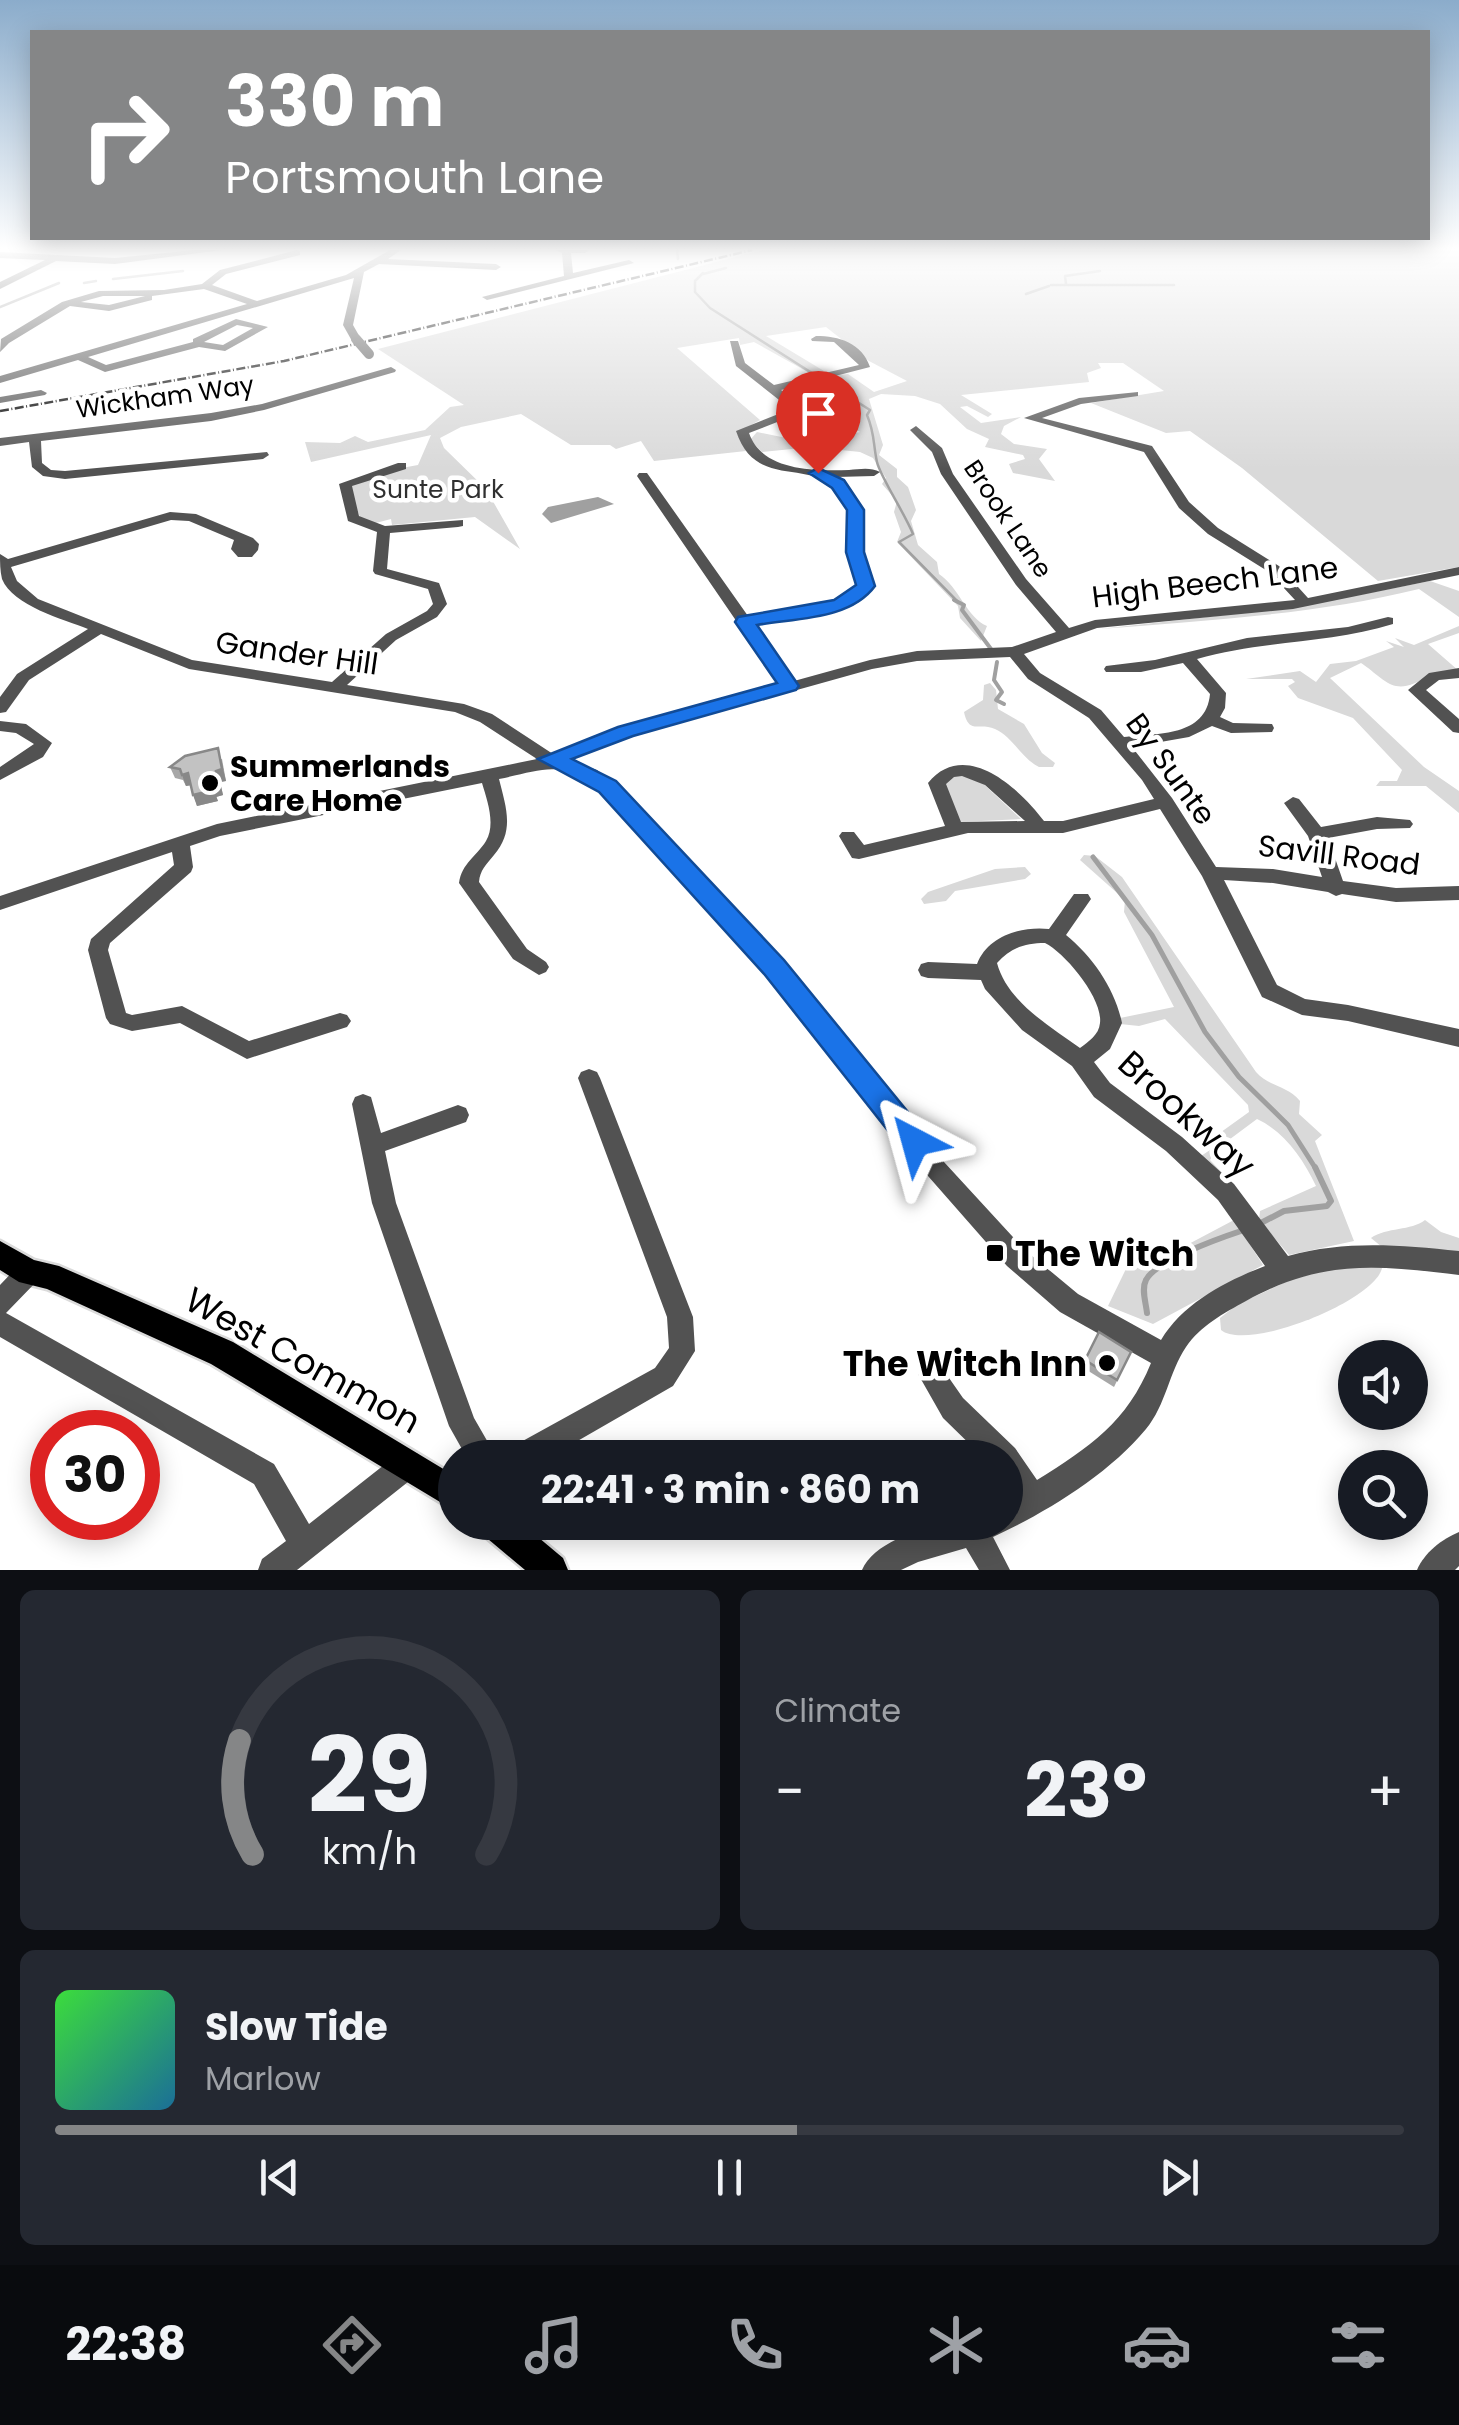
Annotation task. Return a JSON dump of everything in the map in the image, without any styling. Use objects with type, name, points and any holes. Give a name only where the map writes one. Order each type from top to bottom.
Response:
[{"type":"main road","name":"West Common","points":[[0,1254],[29,1272],[48,1276],[222,1352],[438,1484]]},
{"type":"main road","points":[[515,1540],[551,1570]]},
{"type":"street","points":[[0,350],[5,341],[34,323]]},
{"type":"street","points":[[0,380],[188,323]]},
{"type":"street","points":[[80,357],[105,369],[198,343],[234,323]]},
{"type":"street","points":[[198,343],[225,348],[263,327],[243,323]]},
{"type":"street","name":"Wickham Way","points":[[0,442],[211,418],[396,372],[369,354],[348,323]]},
{"type":"street","points":[[776,388],[858,370],[866,364],[837,339],[816,340]]},
{"type":"street","points":[[731,351],[743,368],[776,388],[795,407]]},
{"type":"street","points":[[0,400],[42,393]]},
{"type":"street","points":[[1134,394],[1079,401],[1030,418],[1148,450],[1184,505],[1213,531],[1274,570],[1305,603]]},
{"type":"street","points":[[840,424],[812,409],[795,407],[746,428],[742,436],[768,464],[840,477],[874,472]]},
{"type":"street","name":"Brook Lane","points":[[916,430],[938,451],[951,480],[1021,582],[1066,633]]},
{"type":"street","points":[[35,436],[36,464],[48,473],[65,476],[263,455]]},
{"type":"street","points":[[402,466],[359,477],[344,487],[351,497],[353,518],[384,530],[458,522]]},
{"type":"street","points":[[643,476],[789,686]]},
{"type":"street","points":[[745,622],[839,605],[862,592],[865,579],[855,552],[857,514],[840,477]]},
{"type":"street","points":[[1,562],[170,516],[191,516],[242,539]]},
{"type":"street","points":[[337,686],[392,637],[432,614],[440,604],[434,586],[380,571],[384,530]]},
{"type":"street","name":"Gander Hill","points":[[1,562],[16,588],[33,602],[188,664],[337,686],[472,712],[549,759],[598,778]]},
{"type":"street","name":"High Beech Lane","points":[[0,903],[245,822],[489,776],[789,686],[918,656],[1014,652],[1109,622],[1305,603],[1459,571]]},
{"type":"street","points":[[1440,575],[1459,587]]},
{"type":"street","points":[[1112,668],[1138,668],[1186,656],[1382,627]]},
{"type":"street","points":[[0,708],[23,677],[97,630]]},
{"type":"street","name":"By Sunte","points":[[1014,652],[1034,676],[1084,705],[1122,742],[1212,874],[1263,982],[1290,1004],[1459,1038]]},
{"type":"street","points":[[1122,742],[1189,733],[1210,719],[1218,692],[1186,656]]},
{"type":"street","points":[[1459,673],[1435,676],[1416,690],[1459,728]]},
{"type":"street","points":[[1210,719],[1230,728],[1266,728]]},
{"type":"street","points":[[0,726],[20,728],[44,743],[37,753],[0,774]]},
{"type":"street","points":[[599,742],[594,750],[598,778],[774,968],[936,1169],[1016,1258],[1069,1302],[1166,1358]]},
{"type":"street","points":[[955,829],[937,783],[944,774],[959,770],[988,778],[1038,826]]},
{"type":"street","points":[[489,776],[499,831],[490,850],[471,870],[469,884],[520,954],[539,967]]},
{"type":"street","points":[[848,836],[859,853],[955,829],[1010,824],[1074,825],[1166,802]]},
{"type":"street","points":[[1293,803],[1318,834],[1336,888]]},
{"type":"street","points":[[1318,834],[1377,823],[1404,824]]},
{"type":"street","points":[[180,841],[186,864],[101,938],[98,950],[116,1018],[132,1023],[182,1014],[195,1018],[237,1049],[247,1050],[340,1021]]},
{"type":"street","name":"Savill Road","points":[[1212,874],[1252,874],[1418,898],[1459,893]]},
{"type":"street","points":[[928,970],[987,972],[996,948],[1038,935],[1054,937],[1081,899]]},
{"type":"street","name":"Brookway","points":[[1054,937],[1086,972],[1110,1014],[1108,1034],[1080,1060]]},
{"type":"street","name":"Brookway","points":[[987,972],[1030,1024],[1080,1060],[1102,1090],[1200,1167],[1253,1227],[1282,1269]]},
{"type":"street","points":[[552,1440],[664,1377],[682,1351],[680,1317],[589,1078]]},
{"type":"street","points":[[363,1104],[384,1202],[463,1426],[472,1440]]},
{"type":"street","points":[[372,1146],[458,1115]]},
{"type":"street","points":[[1023,1504],[1134,1423],[1180,1334],[1212,1306],[1282,1269],[1350,1252],[1459,1263]]},
{"type":"street","points":[[0,1303],[29,1272]]},
{"type":"street","points":[[0,1323],[264,1474],[304,1544]]},
{"type":"street","points":[[931,1374],[953,1408],[986,1440]]},
{"type":"street","points":[[273,1570],[408,1464]]},
{"type":"street","points":[[1023,1484],[1033,1498]]},
{"type":"street","points":[[876,1570],[919,1546],[940,1540]]},
{"type":"street","points":[[986,1540],[995,1570]]},
{"type":"street","points":[[1432,1570],[1459,1547]]},
{"type":"green space","name":"Sunte Park","points":[[478,323],[1459,323],[1459,567],[1378,581],[1242,468],[1190,431],[1166,433],[1091,403],[1164,391],[1123,363],[1098,363],[1101,368],[1087,373],[1089,382],[961,395],[992,414],[988,417],[967,406],[960,407],[981,423],[1021,417],[1004,426],[1001,434],[1014,444],[1047,449],[1039,459],[1055,481],[1013,473],[1009,464],[1025,459],[1023,455],[985,447],[989,439],[967,429],[940,404],[915,396],[881,394],[869,399],[883,445],[879,455],[897,469],[897,477],[908,487],[916,510],[911,521],[918,545],[937,562],[939,574],[987,626],[981,641],[960,618],[958,606],[897,542],[901,532],[894,512],[897,501],[882,484],[886,478],[873,458],[860,452],[812,447],[762,452],[750,440],[757,432],[811,443],[860,432],[830,414],[842,406],[836,403],[821,411],[798,402],[786,389],[848,374],[874,392],[907,381],[869,361],[826,327],[766,336],[824,371],[813,375],[754,342],[740,345],[739,338],[677,348],[760,420],[737,433],[746,451],[654,461],[641,441],[616,449],[610,445],[571,445],[521,414],[461,427],[440,438],[444,448],[486,489],[520,549],[475,517],[392,525],[391,519],[372,524],[361,520],[348,485],[385,471],[418,465],[431,435],[311,462],[305,442],[340,443],[355,436],[368,442],[425,430],[450,407],[464,405],[378,349]]},
{"type":"green space","points":[[1430,581],[1459,591],[1459,617],[1419,589],[1300,611],[1100,629],[1297,607]]},
{"type":"green space","points":[[1459,626],[1459,633],[1428,644],[1459,671],[1441,672],[1410,685],[1396,686],[1361,663],[1330,678],[1424,767],[1459,791],[1459,813],[1426,786],[1376,786],[1380,781],[1397,781],[1402,770],[1353,718],[1298,698],[1288,686],[1295,682],[1292,679],[1246,679],[1300,671],[1316,682],[1330,664],[1356,661],[1394,647],[1386,641],[1404,647],[1395,638],[1414,645]]},
{"type":"green space","points":[[990,683],[996,690],[998,709],[1024,724],[1042,753],[1055,763],[1053,767],[1039,767],[995,729],[969,723],[964,712],[983,700],[984,685]]},
{"type":"green space","points":[[952,776],[975,776],[1021,819],[960,822],[943,781]]},
{"type":"green space","points":[[1084,855],[1095,856],[1122,877],[1256,1072],[1300,1101],[1299,1114],[1322,1135],[1315,1141],[1354,1241],[1289,1255],[1259,1220],[1260,1211],[1316,1186],[1292,1147],[1257,1119],[1218,1148],[1210,1160],[1230,1181],[1201,1156],[1216,1146],[1210,1140],[1249,1112],[1248,1105],[1165,1019],[1139,1026],[1120,1024],[1120,1018],[1174,1007],[1124,912],[1125,900],[1080,860]]},
{"type":"green space","points":[[1025,867],[1031,874],[1025,879],[955,891],[946,901],[924,904],[921,899],[928,892],[995,869]]},
{"type":"green space","points":[[1234,1220],[1263,1265],[1153,1324],[1108,1306],[1139,1242],[1166,1256]]},
{"type":"green space","points":[[1425,1220],[1441,1232],[1459,1238],[1459,1256],[1382,1247],[1371,1238],[1413,1226]]},
{"type":"green space","points":[[1321,1266],[1382,1268],[1358,1295],[1309,1320],[1256,1334],[1235,1335],[1221,1330],[1220,1318],[1238,1304]]},
{"type":"shaded area","points":[[598,497],[614,504],[551,523],[542,514],[548,507]]},
{"type":"building","points":[[218,748],[222,769],[216,771],[219,784],[212,785],[214,790],[193,795],[188,773],[182,775],[180,769],[170,767],[185,756]]},
{"type":"building","name":"The Witch Inn","points":[[1099,1332],[1131,1352],[1117,1380],[1085,1360]]},
{"type":"waterway","points":[[734,323],[870,410],[867,415],[879,468],[913,534],[899,542],[958,602]]},
{"type":"waterway","points":[[954,600],[958,602]]},
{"type":"waterway","points":[[958,602],[964,605],[962,610],[991,649]]},
{"type":"waterway","points":[[997,662],[994,680],[1002,692],[996,700],[1004,704]]},
{"type":"waterway","points":[[1093,857],[1152,935],[1205,1032],[1239,1077],[1288,1125],[1316,1169]]},
{"type":"waterway","points":[[1259,1224],[1284,1211],[1327,1206],[1331,1201],[1316,1169]]},
{"type":"waterway","points":[[1147,1313],[1144,1288],[1152,1273],[1189,1251],[1241,1231]]},
{"type":"railway","points":[[0,411],[284,361],[443,323]]},
{"type":"place","name":"Summerlands Care Home","points":[[210,783]]},
{"type":"place","name":"The Witch","points":[[995,1253]]},
{"type":"place","name":"The Witch Inn","points":[[1107,1363]]},
{"type":"route","points":[[818,473],[838,484],[856,510],[855,552],[865,586],[856,597],[839,605],[745,622],[789,686],[626,732],[549,759],[582,769],[608,786],[774,968],[915,1142]]}]
